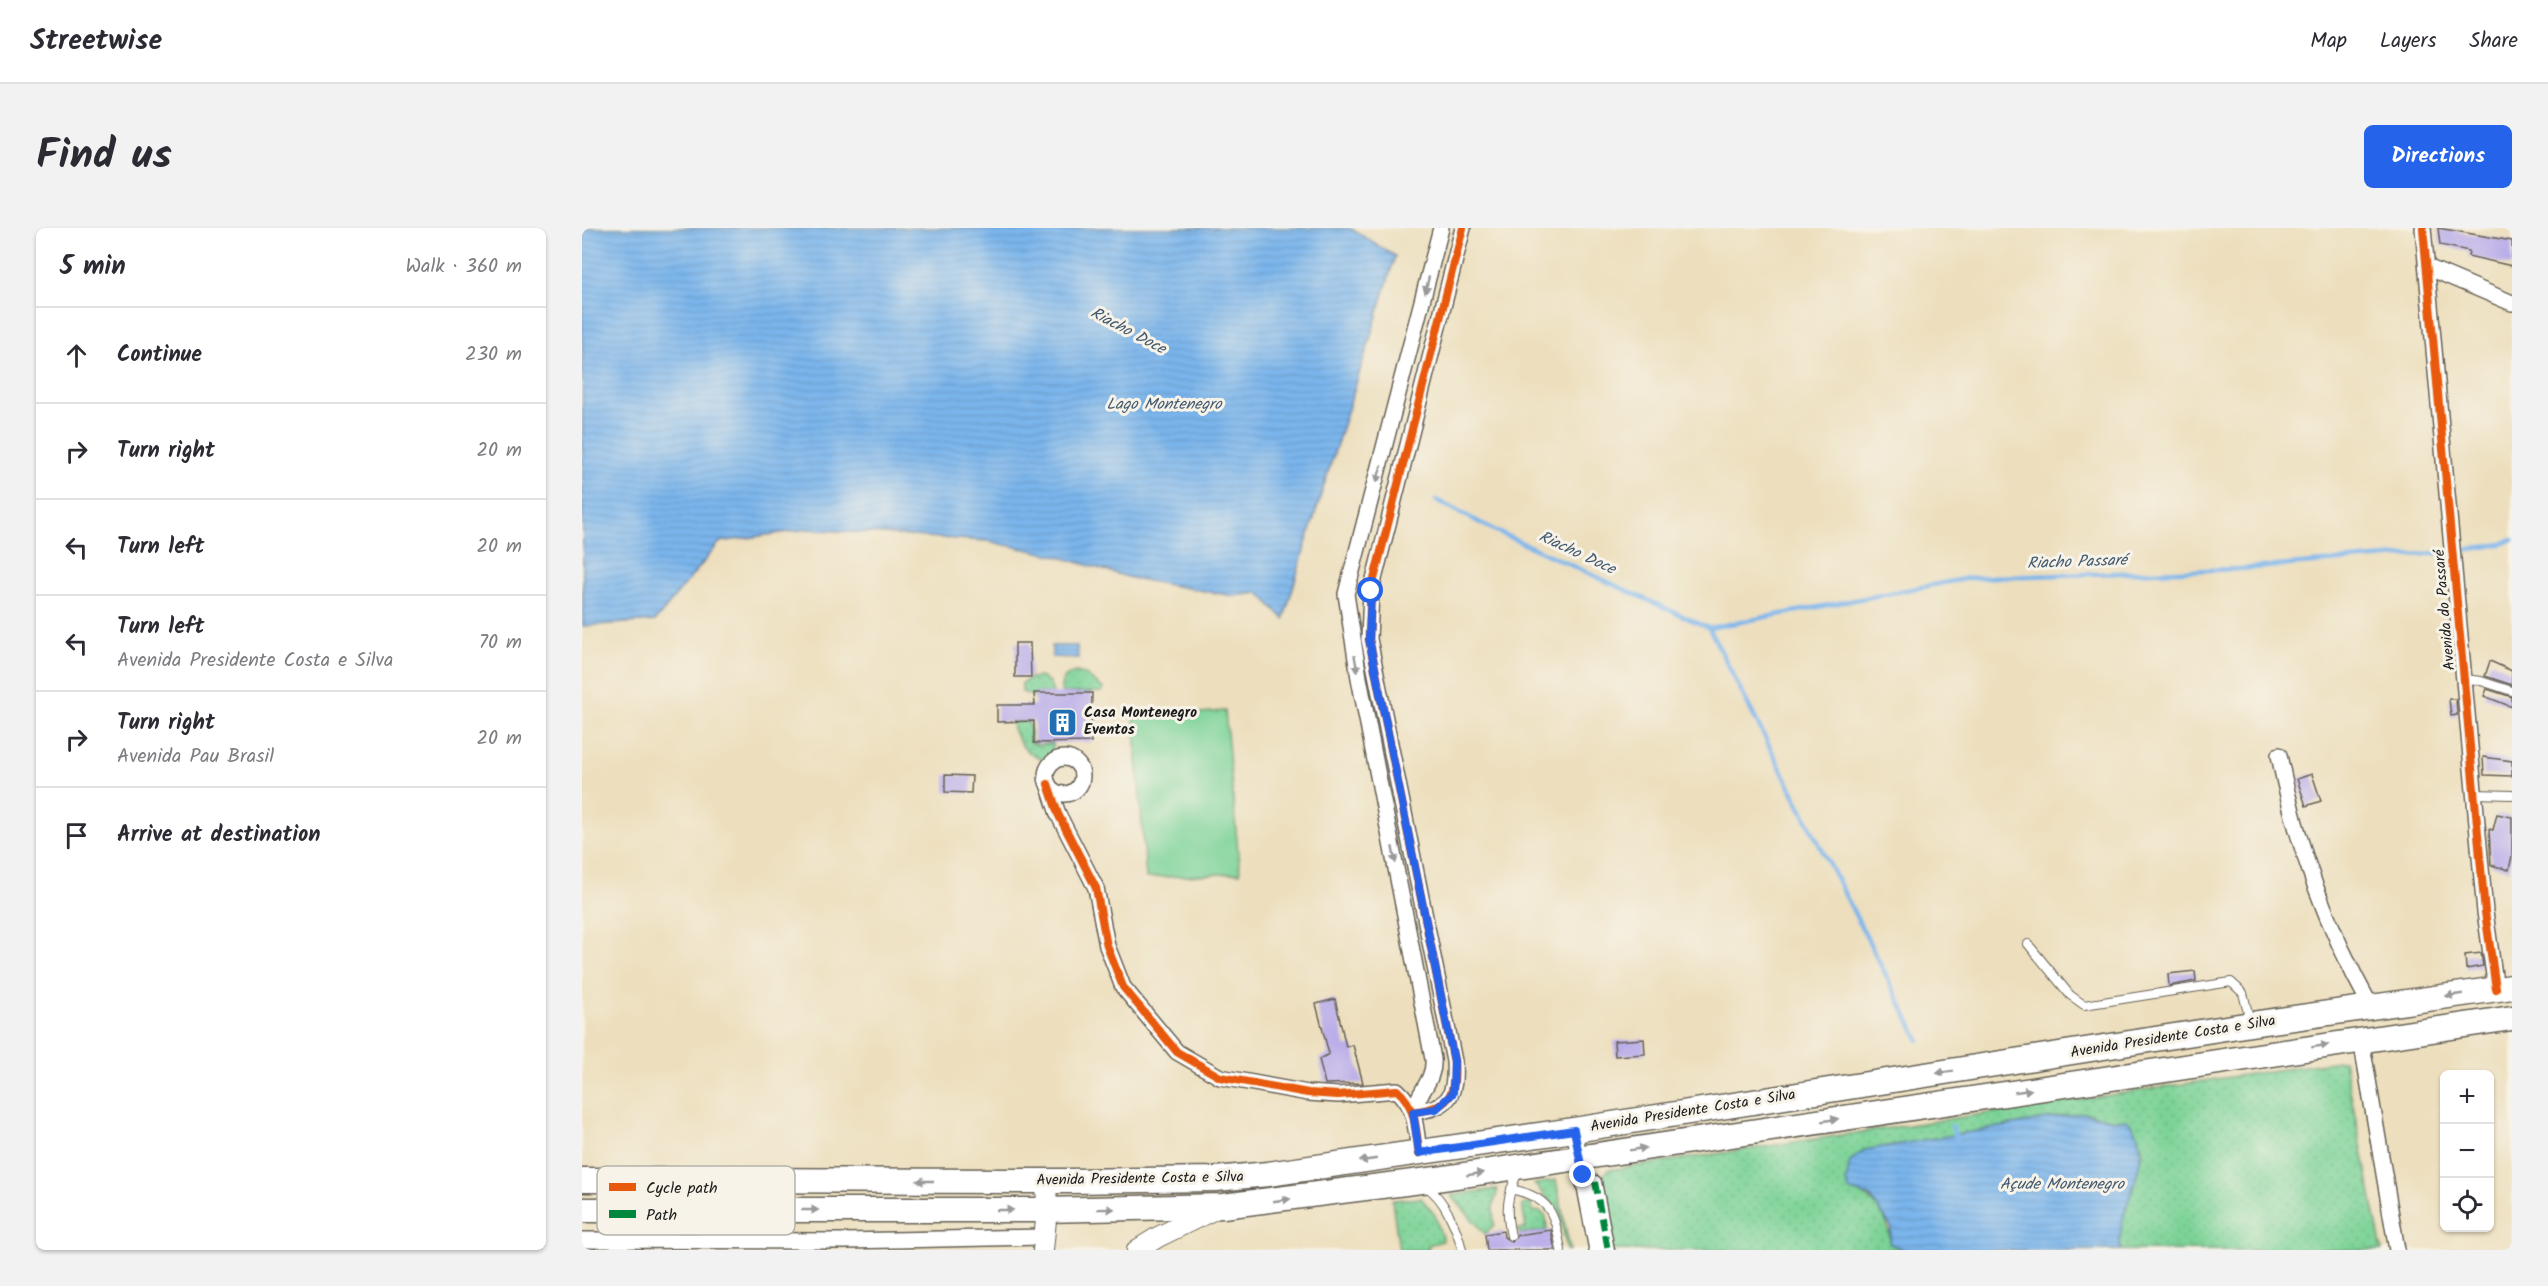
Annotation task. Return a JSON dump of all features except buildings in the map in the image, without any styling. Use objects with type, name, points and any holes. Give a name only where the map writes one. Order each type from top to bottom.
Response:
[{"type":"main road","name":"Avenida Presidente Costa e Silva","points":[[795,1180],[1216,1179],[1419,1153],[2252,1024],[2504,988]]},
{"type":"main road","name":"Avenida Presidente Costa e Silva","points":[[795,1210],[1047,1210],[1223,1206],[1416,1182],[2512,1018]]},
{"type":"main road","points":[[2236,1059],[2252,1024],[2278,1052]]},
{"type":"street","points":[[1413,1112],[1415,1104],[1434,1073],[1433,1059],[1359,678],[1346,594],[1441,228]]},
{"type":"street","points":[[1413,1112],[1436,1109],[1449,1098],[1453,1093],[1454,1061],[1369,639],[1371,591],[1463,228]]},
{"type":"street","name":"Avenida do Passaré","points":[[2423,228],[2485,912],[2504,988]]},
{"type":"street","points":[[2427,267],[2512,303]]},
{"type":"street","points":[[2279,755],[2315,892],[2338,945],[2371,1007]]},
{"type":"street","points":[[1048,784],[1062,823],[1096,888],[1107,946],[1123,987],[1177,1052],[1220,1077],[1308,1093],[1338,1095],[1397,1090],[1407,1098],[1413,1112],[1419,1153]]},
{"type":"street","points":[[2361,1039],[2397,1250]]},
{"type":"street","points":[[1574,1130],[1597,1250]]},
{"type":"street","points":[[582,1240],[609,1245],[1043,1243],[1047,1210],[1046,1181]]},
{"type":"street","points":[[1595,1182],[1608,1250]]},
{"type":"street","points":[[1137,1250],[1158,1237],[1223,1206]]},
{"type":"lane","points":[[2465,679],[2481,681],[2512,691]]},
{"type":"lane","points":[[2475,794],[2512,795]]},
{"type":"lane","points":[[2028,944],[2070,996],[2084,1005],[2231,982],[2243,993],[2252,1024]]},
{"type":"lane","points":[[1511,1236],[1506,1206],[1510,1189],[1521,1166]]},
{"type":"lane","points":[[1416,1182],[1432,1190],[1445,1209],[1463,1248]]},
{"type":"lane","points":[[1510,1189],[1532,1194],[1554,1215],[1561,1250]]},
{"type":"green space","points":[[1076,672],[1084,674],[1104,689],[1102,692],[1062,693],[1061,686],[1064,680]]},
{"type":"green space","points":[[1040,677],[1049,682],[1053,693],[1035,693],[1034,696],[1022,692],[1022,683],[1031,678]]},
{"type":"green space","points":[[1225,711],[1240,873],[1146,878],[1134,718]]},
{"type":"green space","points":[[1011,722],[1029,722],[1031,742],[1037,745],[1053,743],[1052,754],[1042,759],[1030,754],[1018,740]]},
{"type":"green space","points":[[2344,1060],[2382,1250],[2121,1250],[2123,1213],[2143,1150],[2127,1120],[2114,1120],[2083,1113],[1865,1150],[1851,1161],[1846,1182],[1871,1200],[1883,1215],[1890,1244],[1905,1250],[1608,1250],[1595,1182],[1608,1170]]},
{"type":"green space","points":[[1556,1180],[1570,1250],[1567,1250],[1559,1211],[1534,1184]]},
{"type":"green space","points":[[1498,1189],[1493,1206],[1494,1225],[1485,1234],[1451,1195]]},
{"type":"green space","points":[[1421,1198],[1435,1215],[1443,1241],[1428,1245],[1429,1250],[1399,1250],[1392,1200]]},
{"type":"green space","points":[[1531,1203],[1533,1211],[1541,1212],[1546,1217],[1547,1230],[1520,1234],[1518,1229],[1526,1228],[1522,1205]]},
{"type":"water","name":"Lago Montenegro","points":[[582,228],[1350,228],[1395,256],[1284,619],[1259,593],[1233,596],[1131,578],[1053,555],[987,541],[809,529],[720,542],[655,621],[583,626]]},
{"type":"water","points":[[1052,646],[1077,646],[1078,658],[1052,657]]},
{"type":"water","name":"Açude Montenegro","points":[[2083,1113],[2114,1120],[2127,1120],[2137,1134],[2141,1149],[2139,1165],[2120,1234],[2121,1250],[1905,1250],[1890,1244],[1891,1227],[1870,1196],[1850,1191],[1846,1182],[1850,1161],[1865,1150]]},
{"type":"waterway","name":"Riacho Doce","points":[[1436,500],[1496,531],[1709,628]]},
{"type":"waterway","name":"Riacho Passaré","points":[[2464,550],[2502,544],[2512,539]]},
{"type":"waterway","name":"Riacho Passaré","points":[[1709,628],[1969,578],[2239,569],[2450,552]]},
{"type":"waterway","points":[[1709,628],[1919,1040]]},
{"type":"waterway","points":[[1952,1126],[1957,1141]]},
{"type":"marked path","points":[[1595,1182],[1608,1250]]},
{"type":"cycle path","points":[[1413,1112],[1435,1107],[1448,1098],[1454,1083],[1454,1061],[1369,639],[1371,591],[1463,228]]},
{"type":"cycle path","points":[[2423,228],[2485,912],[2496,989]]},
{"type":"cycle path","points":[[1048,784],[1058,814],[1096,888],[1107,946],[1123,987],[1177,1052],[1220,1077],[1308,1093],[1338,1095],[1397,1090],[1412,1111],[1419,1153]]},
{"type":"place","name":"Casa Montenegro Eventos","points":[[1063,722]]},
{"type":"route","points":[[1371,591],[1369,639],[1454,1061],[1453,1093],[1444,1104],[1436,1109],[1413,1112],[1419,1153],[1574,1130],[1583,1175]]}]
